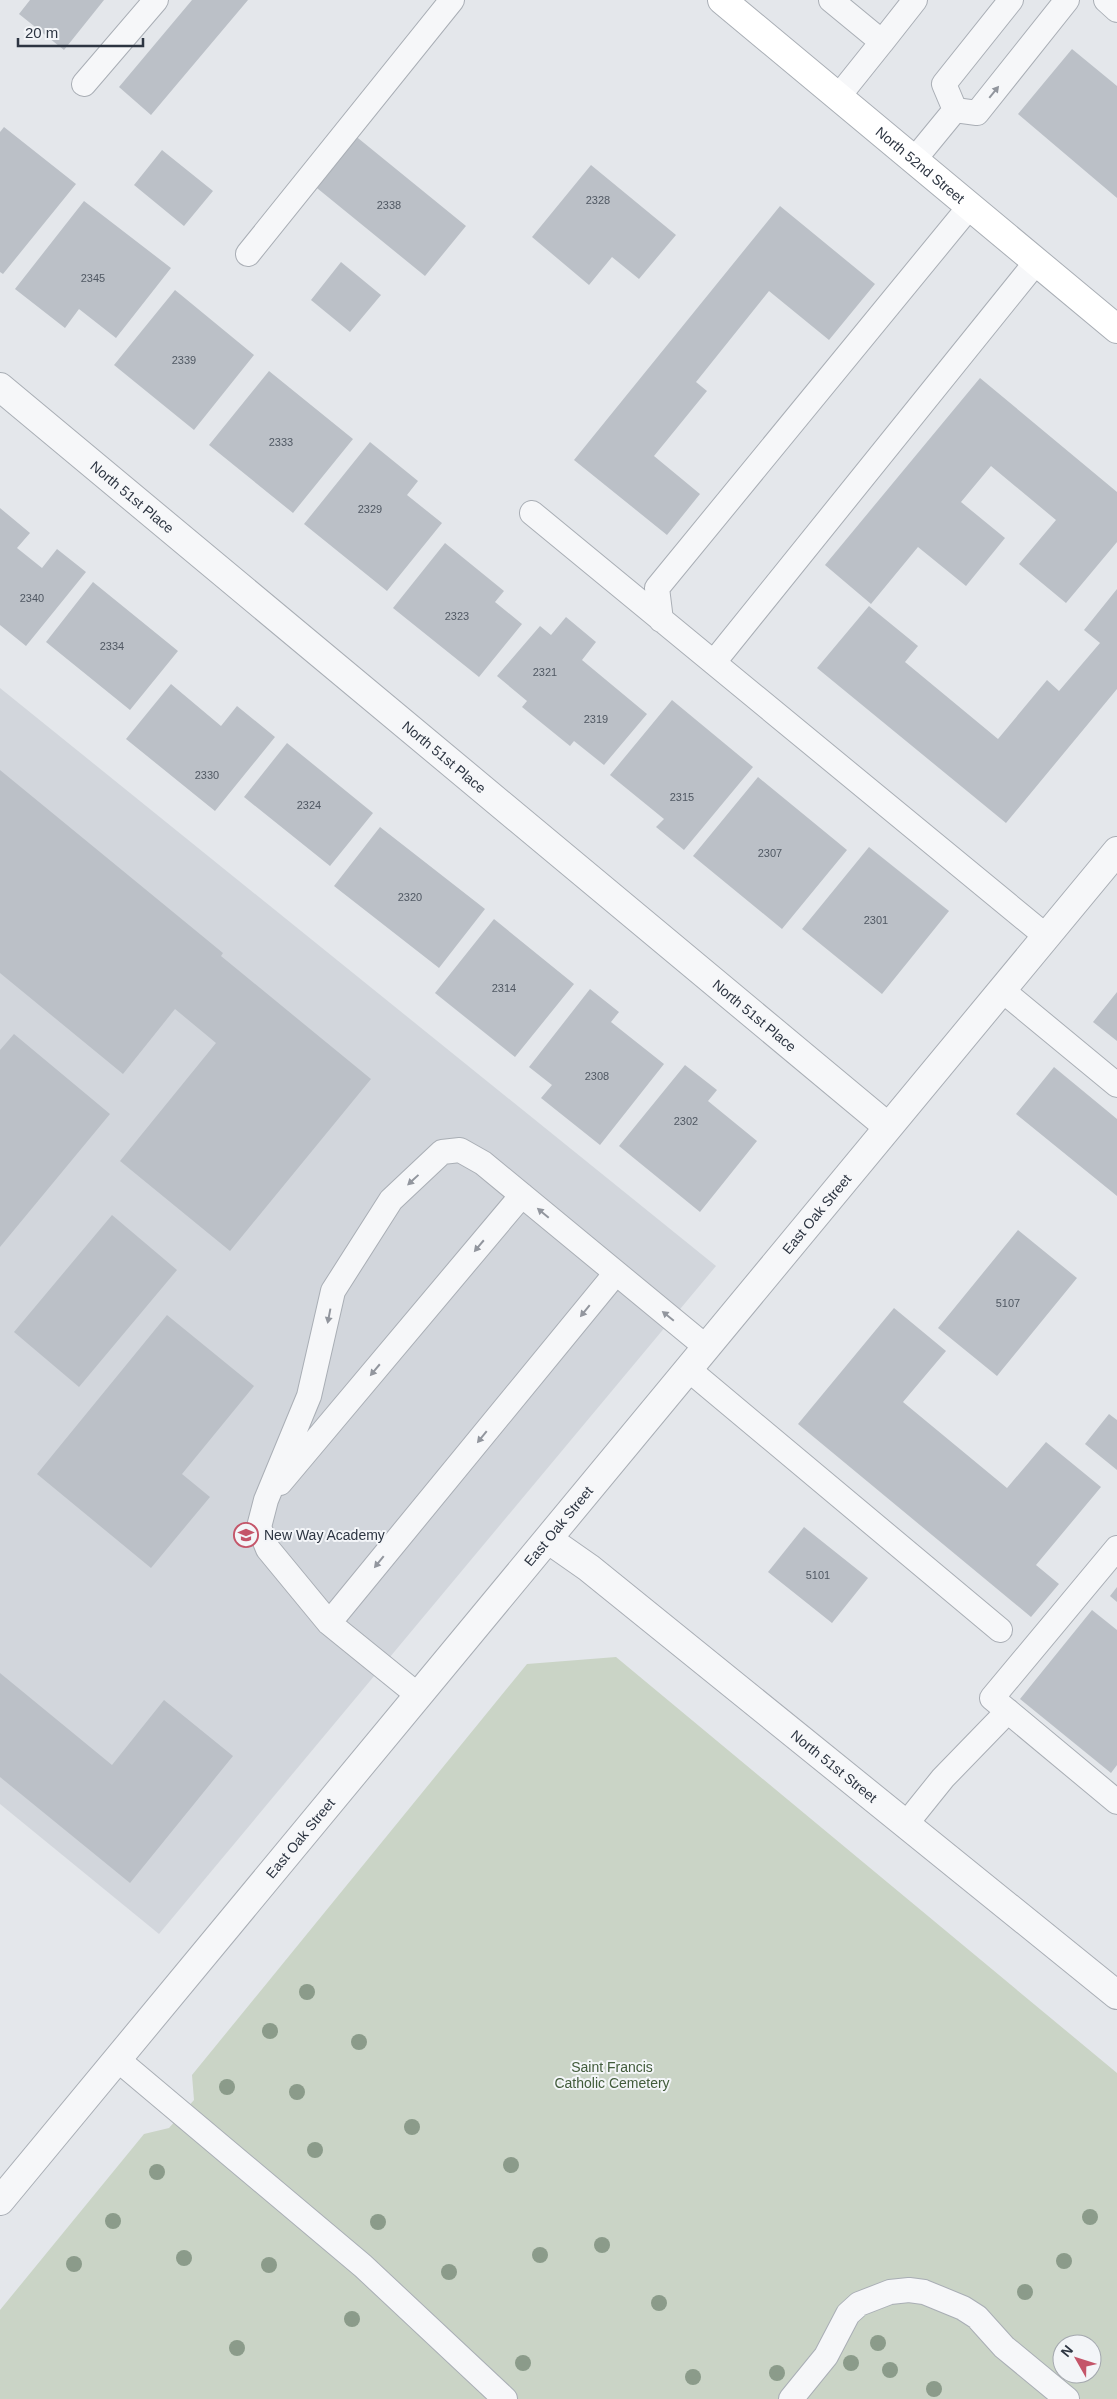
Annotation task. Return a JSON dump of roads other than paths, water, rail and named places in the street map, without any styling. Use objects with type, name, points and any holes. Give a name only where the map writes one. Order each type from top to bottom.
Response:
[{"type":"main road","name":"North 52nd Street","points":[[722,0],[1117,329]]},
{"type":"street","name":"North 51st Place","points":[[0,386],[887,1126]]},
{"type":"street","name":"East Oak Street","points":[[0,2201],[549,1540],[887,1126],[1117,852]]},
{"type":"street","name":"North 51st Street","points":[[549,1540],[589,1568],[1117,1994]]},
{"type":"lane","points":[[84,84],[156,0]]},
{"type":"lane","points":[[248,254],[452,0]]},
{"type":"lane","points":[[831,0],[882,42]]},
{"type":"lane","points":[[838,97],[915,0]]},
{"type":"lane","points":[[955,110],[944,84],[1011,0]]},
{"type":"lane","points":[[955,110],[977,113],[1067,0]]},
{"type":"lane","points":[[914,160],[955,110]]},
{"type":"lane","points":[[661,620],[658,588],[970,206]]},
{"type":"lane","points":[[714,662],[1038,262]]},
{"type":"lane","points":[[532,513],[1047,937]]},
{"type":"lane","points":[[1002,990],[1117,1085]]},
{"type":"lane","points":[[419,1696],[329,1623],[268,1549],[260,1527],[266,1500],[309,1396],[333,1291],[391,1200],[442,1152],[460,1150],[483,1163],[706,1348]]},
{"type":"lane","points":[[266,1500],[522,1195]]},
{"type":"lane","points":[[329,1623],[616,1273]]},
{"type":"lane","points":[[688,1369],[1000,1630]]},
{"type":"lane","points":[[1117,1548],[992,1698],[1117,1802]]},
{"type":"lane","points":[[906,1824],[943,1778],[1008,1711]]},
{"type":"lane","points":[[117,2059],[363,2266],[505,2399]]},
{"type":"lane","points":[[791,2399],[826,2356],[848,2314],[859,2304],[890,2292],[909,2290],[932,2295],[963,2308],[977,2317],[1004,2347],[1067,2399]]},
{"type":"place","name":"New Way Academy","points":[[246,1535]]},
{"type":"park label","name":"Saint Francis Catholic Cemetery","points":[[612,2076]]}]
